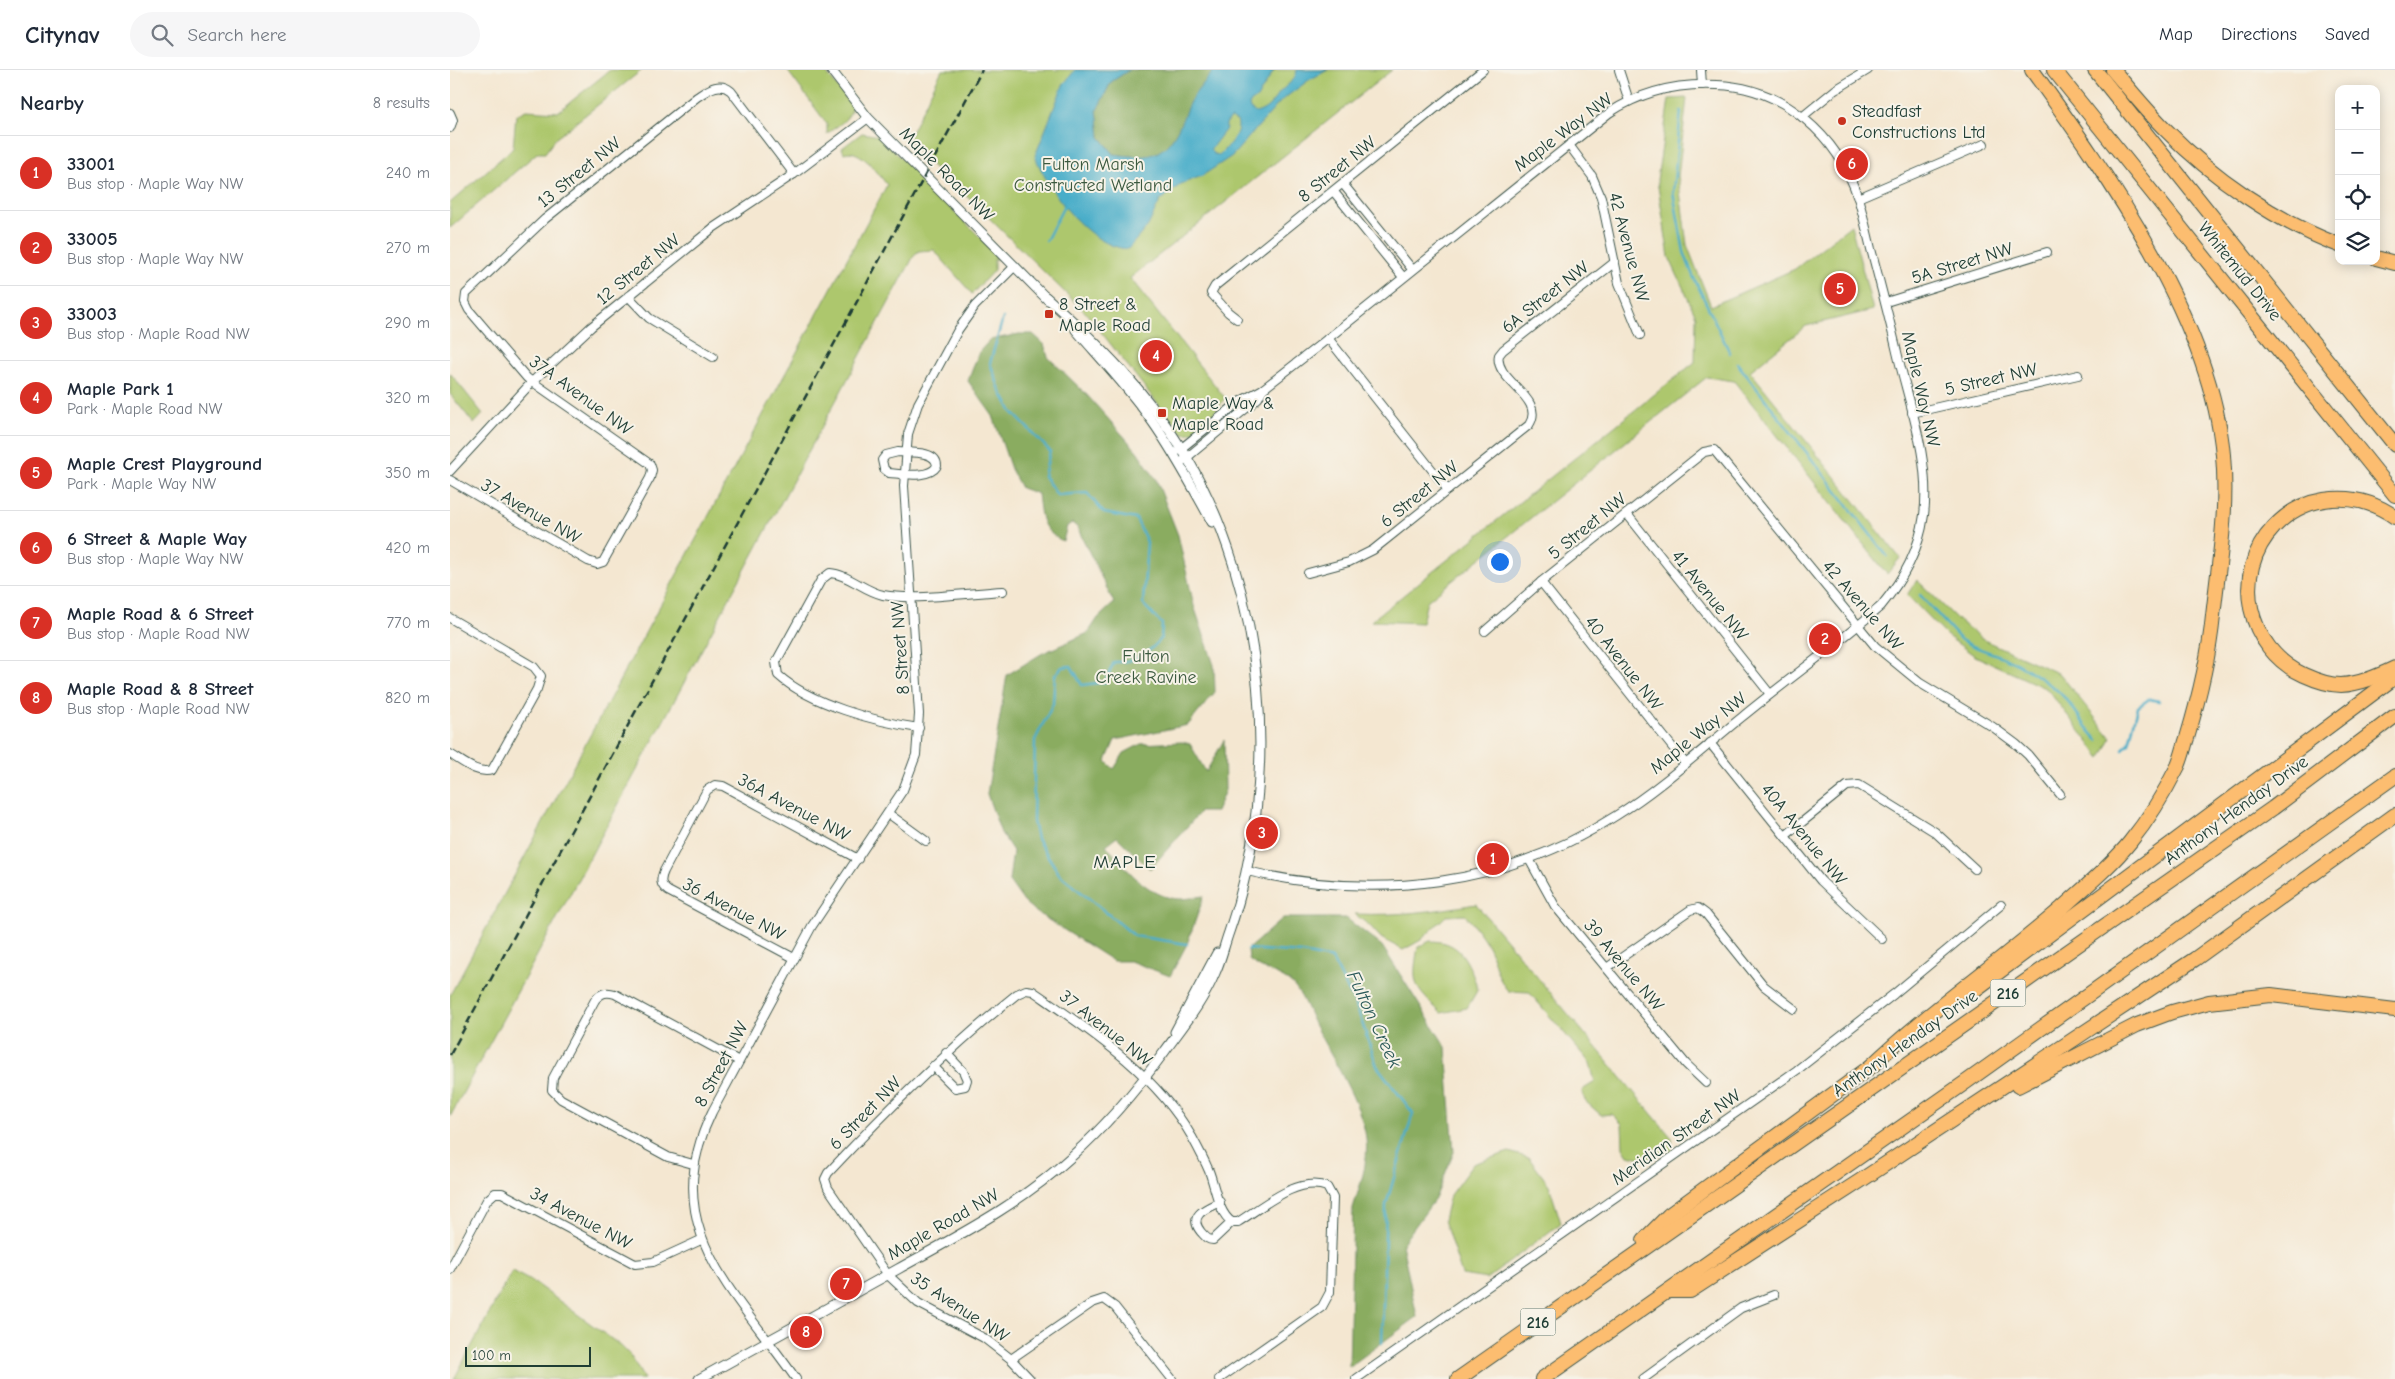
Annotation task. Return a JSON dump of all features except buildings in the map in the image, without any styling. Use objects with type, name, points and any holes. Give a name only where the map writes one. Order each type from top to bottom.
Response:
[{"type":"highway","points":[[1869,1068],[1905,1034],[2103,872],[2131,841],[2178,764],[2194,716],[2211,640],[2220,564],[2225,496],[2222,440],[2208,378],[2184,319],[2136,227],[2091,153],[2032,70]]},
{"type":"highway","name":"Whitemud Drive","points":[[2054,70],[2395,495]]},
{"type":"highway","name":"Whitemud Drive","points":[[2096,70],[2395,445]]},
{"type":"highway","points":[[2113,70],[2166,131],[2215,172],[2279,217],[2335,243]]},
{"type":"highway","points":[[2380,259],[2395,263]]},
{"type":"highway","points":[[2395,518],[2374,505],[2350,499],[2326,500],[2304,506],[2280,521],[2259,546],[2251,568],[2248,595],[2253,621],[2265,643],[2284,664],[2313,679],[2340,685],[2366,680],[2395,668]]},
{"type":"highway","points":[[1619,1266],[1669,1215],[2395,677]]},
{"type":"highway","name":"Anthony Henday Drive","points":[[1458,1379],[2273,808],[2395,716]]},
{"type":"highway","points":[[1542,1379],[2395,776]]},
{"type":"highway","points":[[1668,1291],[1690,1291],[1960,1115],[2195,959],[2395,815]]},
{"type":"highway","points":[[1960,1115],[2137,1025],[2172,1012],[2209,1002],[2271,995],[2395,1010]]},
{"type":"street","name":"Maple Road NW","points":[[699,1379],[988,1220],[1041,1183],[1097,1133],[1146,1078],[1166,1050],[1229,932],[1246,872],[1259,777],[1259,709],[1252,647],[1240,592],[1226,547],[1178,451],[1130,391],[1046,297],[868,118],[831,70]]},
{"type":"street","name":"8 Street NW","points":[[1237,319],[1211,293],[1215,286],[1483,70]]},
{"type":"street","points":[[1619,70],[1629,101]]},
{"type":"street","points":[[1701,70],[1702,85]]},
{"type":"street","points":[[1802,117],[1835,90],[1868,70]]},
{"type":"street","name":"Maple Way NW","points":[[1178,451],[1239,402],[1263,389],[1609,113],[1629,101],[1651,92],[1673,87],[1727,85],[1762,93],[1802,117],[1825,138],[1837,154],[1858,198],[1886,302],[1924,464],[1926,485],[1924,517],[1919,538],[1902,581],[1881,606],[1857,627],[1618,815],[1571,841],[1530,859],[1461,878],[1394,887],[1316,883],[1246,872]]},
{"type":"street","name":"13 Street NW","points":[[464,298],[471,287],[544,219],[697,97],[713,87],[726,87],[733,93],[794,174]]},
{"type":"street","name":"12 Street NW","points":[[450,471],[532,382],[628,296],[713,228],[794,174],[868,118]]},
{"type":"street","points":[[1858,198],[1984,144]]},
{"type":"street","name":"42 Avenue NW","points":[[1569,145],[1592,176],[1601,197],[1621,290],[1640,335]]},
{"type":"street","points":[[1343,184],[1412,269]]},
{"type":"street","points":[[1334,192],[1403,277]]},
{"type":"street","name":"5A Street NW","points":[[1886,302],[2047,252]]},
{"type":"street","name":"6A Street NW","points":[[1533,415],[1531,407],[1501,368],[1498,359],[1503,350],[1615,262]]},
{"type":"street","name":"8 Street NW","points":[[796,1379],[713,1263],[701,1240],[692,1196],[693,1164],[704,1127],[794,958],[812,926],[889,814],[903,790],[911,770],[916,755],[919,728],[904,474],[914,413],[948,345],[975,306],[1015,266]]},
{"type":"street","points":[[628,296],[648,318],[713,357]]},
{"type":"street","name":"37A Avenue NW","points":[[464,298],[475,318],[517,369],[532,382],[650,464],[652,470],[650,478],[608,557],[599,564]]},
{"type":"street","points":[[1328,338],[1448,490]]},
{"type":"street","name":"5 Street NW","points":[[1912,413],[2078,375]]},
{"type":"street","name":"Maple Way NW","points":[[1183,460],[1249,406],[1258,398],[1263,389]]},
{"type":"street","name":"6 Street NW","points":[[1308,573],[1349,562],[1365,555],[1526,427],[1533,415]]},
{"type":"street","name":"42 Avenue NW","points":[[1712,450],[1720,454],[1857,627],[1886,657],[1920,684],[1993,727],[2016,744],[2028,755],[2060,794]]},
{"type":"street","name":"5 Street NW","points":[[1485,632],[1541,582],[1704,452],[1712,450]]},
{"type":"street","points":[[890,453],[906,453],[932,455],[937,460],[938,466],[930,473],[904,474],[888,473],[884,469],[882,460],[890,453]]},
{"type":"street","name":"37 Avenue NW","points":[[450,480],[588,561],[599,564]]},
{"type":"street","name":"41 Avenue NW","points":[[1627,514],[1770,694]]},
{"type":"street","points":[[919,728],[880,721],[837,707],[789,683],[778,675],[776,662],[821,580],[830,573],[840,575],[878,594],[911,596],[1003,591]]},
{"type":"street","name":"40 Avenue NW","points":[[1541,582],[1685,763]]},
{"type":"street","points":[[450,618],[534,667],[540,673],[537,689],[494,768],[489,772],[476,769],[450,754]]},
{"type":"street","name":"40A Avenue NW","points":[[1710,742],[1831,892],[1882,939]]},
{"type":"street","points":[[1786,836],[1847,786],[1854,784],[1863,786],[1925,824],[1975,869]]},
{"type":"street","name":"36A Avenue NW","points":[[662,884],[661,878],[664,871],[704,795],[715,785],[726,787],[858,859]]},
{"type":"street","points":[[889,814],[926,841]]},
{"type":"street","name":"39 Avenue NW","points":[[1530,859],[1555,906],[1608,967],[1686,1064],[1706,1083]]},
{"type":"street","name":"36 Avenue NW","points":[[662,884],[668,891],[794,958]]},
{"type":"street","name":"Meridian Street NW","points":[[1356,1379],[1797,1070],[1894,994],[2002,905]]},
{"type":"street","points":[[1608,967],[1690,910],[1698,908],[1706,914],[1764,986],[1794,1009]]},
{"type":"street","name":"6 Street NW","points":[[826,1183],[828,1172],[946,1053],[990,1015],[1017,994],[1026,990]]},
{"type":"street","name":"37 Avenue NW","points":[[1026,990],[1033,991],[1110,1046],[1146,1078],[1171,1106],[1188,1131],[1208,1171],[1227,1217],[1232,1222]]},
{"type":"street","points":[[693,1164],[668,1157],[562,1099],[552,1090],[553,1078],[595,1000],[603,993],[614,994],[739,1061]]},
{"type":"street","points":[[933,1066],[955,1088],[964,1086],[967,1080],[965,1075],[946,1053]]},
{"type":"street","name":"35 Avenue NW","points":[[826,1183],[888,1275],[918,1303],[967,1327],[1011,1359],[1030,1379]]},
{"type":"street","points":[[1219,1379],[1322,1307],[1328,1298],[1333,1202],[1330,1190],[1319,1185],[1297,1188],[1277,1196],[1241,1220],[1232,1222],[1213,1240],[1206,1238],[1197,1227],[1195,1220],[1198,1214],[1220,1202]]},
{"type":"street","name":"34 Avenue NW","points":[[450,1269],[489,1197],[495,1193],[502,1193],[635,1264],[646,1264],[701,1240]]},
{"type":"street","points":[[1642,1379],[1741,1308],[1774,1295]]},
{"type":"street","points":[[1011,1359],[1092,1303],[1104,1299],[1115,1307],[1172,1379]]},
{"type":"green space","points":[[610,70],[642,70],[555,139],[545,153],[537,153],[450,228],[450,203],[513,148],[516,115],[526,110],[558,112]]},
{"type":"green space","points":[[787,70],[824,70],[851,104],[850,113],[847,118],[827,134],[827,124]]},
{"type":"green space","name":"Fulton Marsh Constructed Wetland","points":[[942,70],[1392,70],[1130,278],[1225,398],[1206,423],[1193,432],[1186,434],[1180,432],[1086,313],[942,172],[933,167],[908,139]]},
{"type":"green space","points":[[1129,70],[1214,70],[1168,146],[1163,151],[1151,156],[1138,157],[1114,154],[1100,137],[1097,110],[1111,82]]},
{"type":"green space","points":[[1687,98],[1678,176],[1687,245],[1711,306],[1795,269],[1851,225],[1873,310],[1806,326],[1750,371],[1900,558],[1887,574],[1734,381],[1707,377],[1427,601],[1422,623],[1371,621],[1695,362],[1696,316],[1669,257],[1657,180],[1669,99]]},
{"type":"green space","points":[[862,133],[879,136],[995,252],[997,259],[994,259],[994,270],[972,294],[934,250],[919,251],[915,254],[450,1117],[450,995],[887,185],[874,168],[862,157],[850,152],[844,153],[842,148]]},
{"type":"green space","name":"Fulton Creek Ravine","points":[[1019,334],[1033,334],[1044,344],[1048,357],[1086,394],[1137,451],[1156,479],[1178,535],[1194,606],[1214,665],[1215,692],[1188,725],[1115,740],[1106,761],[1114,769],[1124,753],[1141,744],[1182,742],[1190,744],[1206,772],[1224,740],[1225,790],[1216,812],[1200,812],[1150,869],[1117,837],[1106,845],[1138,880],[1158,894],[1180,899],[1204,896],[1187,944],[1170,976],[1130,961],[1113,961],[1036,912],[1024,902],[1009,881],[1013,851],[1001,833],[987,794],[1007,675],[1041,654],[1088,633],[1098,618],[1114,603],[1077,527],[1072,523],[1067,526],[1063,541],[1055,537],[1046,527],[1041,516],[1038,494],[1021,488],[1011,469],[993,416],[968,381],[979,352],[990,340]]},
{"type":"green space","points":[[450,373],[483,414],[474,424],[450,394]]},
{"type":"green space","points":[[1917,580],[1960,622],[1986,641],[2060,674],[2111,738],[2101,758],[2047,689],[1975,656],[1946,635],[1907,595]]},
{"type":"green space","points":[[1476,904],[1672,1138],[1672,1151],[1646,1159],[1628,1155],[1623,1147],[1622,1124],[1612,1114],[1601,1115],[1585,1101],[1582,1090],[1595,1082],[1590,1063],[1529,992],[1508,991],[1499,975],[1487,944],[1465,915],[1446,916],[1421,940],[1403,950],[1381,938],[1355,914],[1416,912]]},
{"type":"green space","points":[[1283,918],[1346,918],[1382,946],[1446,1047],[1454,1152],[1435,1199],[1402,1244],[1417,1317],[1349,1367],[1353,1208],[1365,1164],[1366,1138],[1352,1095],[1299,993],[1287,980],[1249,960],[1248,949]]},
{"type":"green space","points":[[1430,941],[1450,945],[1457,949],[1467,962],[1478,989],[1467,1008],[1441,1013],[1420,991],[1415,978],[1418,947]]},
{"type":"green space","points":[[1509,1152],[1529,1158],[1549,1185],[1561,1223],[1487,1279],[1462,1275],[1444,1220],[1450,1195],[1473,1164]]},
{"type":"green space","points":[[512,1271],[536,1284],[621,1346],[630,1355],[644,1379],[454,1379]]},
{"type":"water","points":[[1075,70],[1129,70],[1111,82],[1097,110],[1100,137],[1114,154],[1145,156],[1153,154],[1168,145],[1180,125],[1191,100],[1214,70],[1274,70],[1257,98],[1249,104],[1250,109],[1256,113],[1270,105],[1293,80],[1297,70],[1328,70],[1309,80],[1282,100],[1232,156],[1202,176],[1181,184],[1160,201],[1148,226],[1128,249],[1113,246],[1084,228],[1049,185],[1035,156],[1063,85]],"holes":[[[1230,118],[1237,121],[1238,126],[1233,140],[1219,155],[1214,154],[1210,150],[1226,129],[1226,124]]]},
{"type":"waterway","points":[[1681,111],[1673,192],[1684,252],[1693,276],[1730,353]]},
{"type":"waterway","name":"Fulton Creek","points":[[1046,241],[1064,206]]},
{"type":"waterway","name":"Fulton Creek","points":[[1003,318],[990,363],[1000,390],[1012,412],[1050,451],[1044,476],[1057,495],[1087,493],[1104,513],[1136,519],[1147,542],[1143,604],[1162,624],[1161,639],[1146,653],[1134,659],[1114,662],[1105,682],[1082,685],[1071,666],[1062,667],[1055,675],[1053,704],[1035,740],[1033,821],[1037,839],[1060,875],[1135,936],[1187,944]]},
{"type":"waterway","points":[[1737,363],[1887,556]]},
{"type":"waterway","points":[[1920,595],[1961,640],[2013,662],[2054,688],[2065,698],[2087,729],[2098,740]]},
{"type":"waterway","points":[[2123,749],[2129,743],[2138,707],[2149,699],[2159,701]]},
{"type":"waterway","name":"Fulton Creek","points":[[1248,949],[1302,953],[1332,959],[1356,1005],[1377,1066],[1413,1113],[1386,1205],[1382,1343]]},
{"type":"railway","points":[[450,1055],[982,70]]},
{"type":"place","name":"Steadfast Constructions Ltd","points":[[1842,121]]},
{"type":"place","name":"6 Street & Maple Way","points":[[1852,164]]},
{"type":"place","name":"Maple Crest Playground","points":[[1840,289]]},
{"type":"place","name":"8 Street & Maple Road","points":[[1049,314]]},
{"type":"place","name":"Maple Park 1","points":[[1156,356]]},
{"type":"place","name":"Maple Way & Maple Road","points":[[1162,413]]},
{"type":"place","name":"33005","points":[[1825,639]]},
{"type":"place","name":"33003","points":[[1262,833]]},
{"type":"place","name":"33001","points":[[1493,859]]},
{"type":"place","name":"Maple Road & 6 Street","points":[[846,1284]]},
{"type":"place","name":"Maple Road & 8 Street","points":[[806,1332]]},
{"type":"district","name":"MAPLE","points":[[1125,861]]}]
